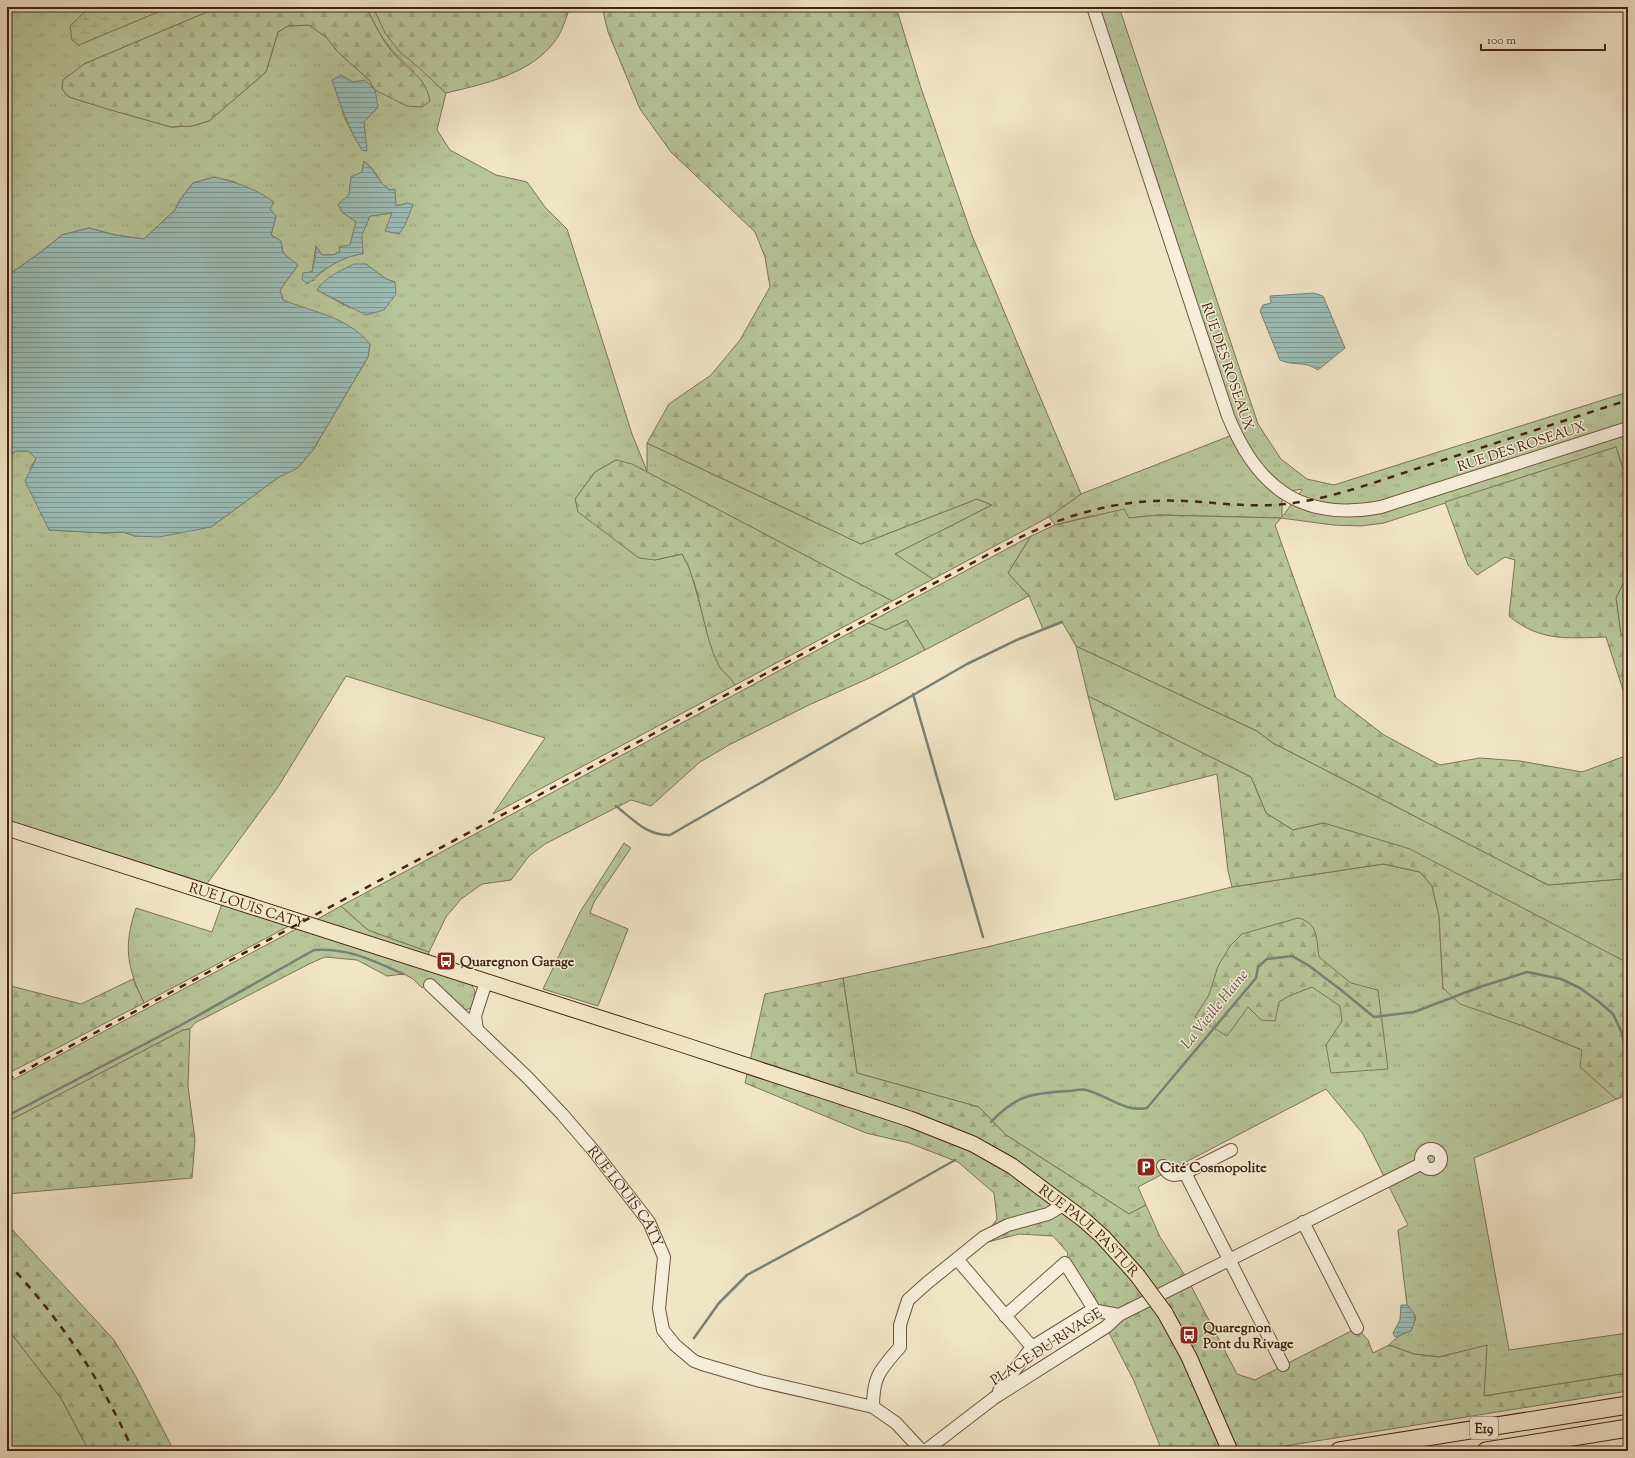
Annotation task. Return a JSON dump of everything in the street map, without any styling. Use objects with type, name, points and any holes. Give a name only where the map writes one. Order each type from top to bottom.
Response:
[{"type":"highway","name":"E19","points":[[1339,1451],[1628,1405]]},
{"type":"highway","name":"E19","points":[[1486,1451],[1628,1428]]},
{"type":"main road","name":"RUE LOUIS CATY","points":[[7,828],[910,1119],[973,1144]]},
{"type":"main road","name":"RUE PAUL PASTUR","points":[[973,1144],[1012,1166],[1064,1204],[1103,1237],[1137,1275],[1165,1313],[1189,1357],[1230,1451]]},
{"type":"street","name":"RUE DES ROSEAUX","points":[[1093,7],[1235,434],[1250,461],[1282,492],[1300,502],[1326,509],[1343,511],[1375,508],[1628,428]]},
{"type":"street","points":[[477,1030],[475,1016],[486,982]]},
{"type":"street","name":"RUE LOUIS CATY","points":[[430,985],[528,1078],[562,1114],[593,1150],[649,1222],[664,1257],[659,1309],[661,1324],[663,1330],[675,1345],[694,1360],[702,1364],[760,1381],[873,1407],[896,1423],[924,1451]]},
{"type":"street","points":[[1163,1166],[1167,1173],[1171,1176],[1185,1173],[1231,1150]]},
{"type":"street","points":[[1120,1315],[1423,1163]]},
{"type":"street","points":[[1185,1173],[1283,1365]]},
{"type":"street","points":[[873,1407],[873,1392],[879,1371],[900,1347],[900,1325],[908,1300],[957,1259],[990,1234],[1008,1225],[1048,1214],[1064,1204]]},
{"type":"street","points":[[1303,1222],[1357,1328]]},
{"type":"street","points":[[957,1259],[1032,1347]]},
{"type":"street","points":[[1005,1316],[1065,1263],[1092,1308]]},
{"type":"street","name":"PLACE DU RIVAGE","points":[[994,1398],[1032,1347],[1092,1308],[1120,1315]]},
{"type":"street","name":"PLACE DU RIVAGE","points":[[994,1398],[1106,1327],[1120,1315]]},
{"type":"street","points":[[924,1451],[994,1398]]},
{"type":"green space","points":[[7,7],[219,7],[84,64],[69,97],[171,127],[192,126],[209,121],[266,72],[278,32],[288,26],[309,25],[326,37],[338,52],[369,80],[375,90],[414,71],[398,57],[381,35],[366,7],[373,7],[388,30],[416,64],[446,93],[437,130],[450,150],[496,175],[527,182],[545,207],[567,229],[632,434],[647,471],[647,443],[861,544],[977,499],[992,505],[896,554],[933,579],[892,601],[648,473],[616,460],[595,472],[575,499],[655,560],[682,554],[689,566],[709,637],[735,685],[493,814],[545,738],[346,676],[278,787],[206,885],[7,822],[7,459],[16,451],[28,451],[36,459],[30,468],[49,530],[105,533],[123,532],[135,536],[211,527],[279,477],[298,467],[313,450],[368,357],[370,344],[283,300],[280,290],[298,265],[283,253],[281,241],[271,235],[276,216],[235,182],[214,177],[193,183],[180,200],[175,210],[144,239],[115,235],[89,228],[62,235],[7,276]],"holes":[[[341,75],[352,82],[378,107],[364,122],[366,151],[362,150],[343,115]],[[364,161],[373,169],[382,184],[390,190],[395,206],[408,203],[391,231],[386,231],[392,213],[370,216],[361,235],[363,254],[343,259],[323,271],[313,281],[303,273],[312,272],[316,246],[322,255],[333,255],[350,245],[356,222],[342,212],[349,195],[351,177],[362,172]],[[366,264],[386,279],[395,282],[350,308],[317,290]]]},
{"type":"green space","points":[[90,7],[170,7],[79,45],[72,40],[70,26]]},
{"type":"green space","points":[[219,7],[366,7],[390,50],[416,75],[424,85],[428,92],[430,101],[422,107],[407,106],[375,90],[369,80],[338,52],[326,37],[309,25],[288,26],[278,32],[266,72],[209,121],[192,126],[171,127],[107,109],[69,97],[62,89],[63,80],[84,64]]},
{"type":"green space","points":[[373,7],[570,7],[564,25],[555,41],[533,62],[506,76],[476,86],[446,93],[399,51],[385,33]]},
{"type":"green space","points":[[602,7],[896,7],[921,88],[971,233],[1081,494],[1049,517],[933,579],[895,554],[992,505],[977,499],[861,544],[647,443],[669,404],[711,375],[740,340],[770,287],[765,257],[755,232],[671,152],[640,109],[608,32]]},
{"type":"green space","points":[[1093,7],[1119,7],[1258,424],[1281,459],[1307,479],[1334,485],[1628,392],[1628,485],[1616,447],[1384,523],[1361,526],[1333,525],[1281,518],[1159,515],[1129,518],[1091,516],[1055,525],[1049,517],[1081,494],[1235,434]],"holes":[[[1302,490],[1282,517],[1282,493]]]},
{"type":"green space","points":[[1616,447],[1628,485],[1628,566],[1625,579],[1616,598],[1621,635],[1628,635],[1628,744],[1624,693],[1606,637],[1555,637],[1532,630],[1509,616],[1515,560],[1505,557],[1477,575],[1468,565],[1445,502]]},
{"type":"green space","points":[[616,460],[632,464],[892,601],[735,685],[719,666],[713,653],[708,639],[694,581],[682,554],[655,560],[639,558],[578,512],[575,499],[595,472]]},
{"type":"green space","points":[[1124,509],[1129,518],[1159,515],[1281,518],[1275,525],[1336,698],[1384,735],[1440,765],[1480,758],[1520,761],[1582,772],[1628,755],[1628,883],[1622,879],[1548,885],[1273,743],[1257,731],[1076,646],[1062,622],[1043,629],[1029,596],[1008,573],[1031,536],[1055,525]]},
{"type":"green space","points":[[1031,536],[1008,573],[1029,596],[925,650],[907,620],[886,630],[868,623]]},
{"type":"green space","points":[[1628,566],[1628,635],[1621,636],[1616,598],[1625,579]]},
{"type":"green space","points":[[907,620],[925,650],[729,745],[700,762],[651,806],[631,800],[545,844],[529,856],[511,880],[482,884],[461,899],[446,917],[429,952],[368,930],[341,906],[868,623],[886,630]]},
{"type":"green space","points":[[1076,646],[1257,731],[1273,743],[1548,885],[1622,879],[1628,883],[1628,963],[1324,823],[1293,830],[1266,813],[1251,777],[1088,696]]},
{"type":"green space","points":[[1088,696],[1251,777],[1266,813],[1293,830],[1324,823],[1410,849],[1628,963],[1628,1095],[1616,1099],[1580,1067],[1582,1050],[1526,1027],[1460,1004],[1443,988],[1439,916],[1432,886],[1420,872],[1383,864],[1232,887],[1228,871],[1217,774],[1115,800]]},
{"type":"green space","points":[[624,843],[631,848],[594,902],[590,913],[628,929],[598,1006],[543,989],[580,912]]},
{"type":"green space","points":[[1383,864],[1420,872],[1432,886],[1439,916],[1443,989],[1526,1027],[1582,1050],[1619,1098],[1474,1158],[1509,1350],[1628,1333],[1628,1373],[1484,1396],[1486,1346],[1439,1357],[1414,1354],[1389,1345],[1409,1330],[1416,1317],[1407,1305],[1398,1230],[1408,1225],[1363,1134],[1326,1089],[1138,1187],[1146,1205],[1129,1214],[1006,1135],[979,1107],[857,1073],[843,978],[987,947],[1232,887]]},
{"type":"green space","points":[[223,901],[293,924],[144,1003],[134,978],[128,946],[129,934],[136,908],[212,932]]},
{"type":"green space","points":[[341,906],[368,930],[429,952],[428,958],[314,921]]},
{"type":"green space","points":[[1298,918],[1305,920],[1313,928],[1317,938],[1319,957],[1351,983],[1378,990],[1388,1069],[1331,1073],[1326,1045],[1342,1021],[1340,1006],[1312,987],[1289,996],[1279,1002],[1275,1021],[1261,1020],[1248,1007],[1227,1036],[1195,1017],[1209,995],[1218,966],[1230,946],[1242,934]]},
{"type":"green space","points":[[300,927],[469,983],[475,991],[471,1008],[463,1011],[430,982],[422,988],[413,979],[404,974],[387,976],[357,960],[325,957],[195,1023],[190,1029],[183,1030],[7,1122],[7,1083]]},
{"type":"green space","points":[[843,978],[857,1073],[979,1107],[1006,1135],[1129,1214],[1146,1205],[1160,1237],[1188,1280],[1237,1374],[1255,1380],[1357,1328],[1368,1340],[1373,1353],[1389,1345],[1414,1354],[1439,1357],[1487,1345],[1484,1396],[1628,1373],[1628,1391],[1254,1451],[1120,1451],[1160,1446],[1134,1381],[1106,1327],[1119,1315],[1098,1305],[1066,1261],[1068,1253],[1053,1236],[1019,1234],[988,1242],[984,1237],[997,1219],[994,1193],[958,1162],[909,1143],[866,1133],[745,1083],[765,994]]},
{"type":"green space","points":[[133,979],[144,1003],[7,1074],[7,985],[81,1004]]},
{"type":"green space","points":[[190,1029],[188,1086],[195,1140],[192,1178],[7,1194],[7,1122],[183,1030]]},
{"type":"green space","points":[[7,1224],[114,1340],[135,1375],[174,1451],[89,1451],[61,1398],[7,1328]]},
{"type":"green space","points":[[7,1328],[61,1398],[89,1451],[7,1451]]},
{"type":"water","points":[[341,75],[352,82],[365,80],[375,90],[378,107],[364,122],[367,151],[362,150],[353,133],[335,89],[332,80]]},
{"type":"water","points":[[364,161],[385,187],[389,190],[395,189],[396,206],[408,203],[413,205],[405,225],[399,234],[385,231],[392,213],[370,216],[362,235],[363,254],[346,258],[336,263],[321,272],[307,284],[302,279],[303,273],[312,272],[316,254],[316,246],[322,255],[333,255],[340,252],[339,247],[350,245],[356,222],[342,212],[338,204],[349,195],[351,177],[362,172]]},
{"type":"water","points":[[214,177],[246,186],[274,202],[270,209],[276,216],[271,235],[281,241],[283,253],[298,265],[280,290],[283,300],[330,316],[351,327],[370,344],[368,357],[313,450],[298,468],[279,477],[211,527],[159,537],[135,536],[123,532],[105,533],[49,530],[25,481],[36,459],[28,451],[16,451],[7,459],[7,276],[62,235],[89,228],[115,235],[144,239],[175,210],[180,200],[193,183]]},
{"type":"water","points":[[354,264],[366,264],[386,279],[395,282],[396,294],[384,310],[366,315],[317,290],[324,281]]},
{"type":"water","points":[[1314,293],[1323,296],[1345,348],[1318,370],[1308,365],[1280,360],[1260,311],[1263,305],[1271,303],[1270,296]]},
{"type":"water","points":[[1401,1305],[1407,1305],[1414,1314],[1415,1320],[1411,1331],[1395,1337],[1393,1333],[1400,1320]]},
{"type":"waterway","points":[[616,806],[635,822],[648,830],[662,835],[670,835],[967,664],[1019,639],[1062,622]]},
{"type":"waterway","points":[[913,694],[983,937]]},
{"type":"waterway","points":[[7,1116],[183,1024],[314,950],[350,953],[403,974]]},
{"type":"waterway","name":"La Vieille Haine","points":[[991,1122],[1009,1106],[1026,1097],[1080,1089],[1094,1092],[1116,1103],[1131,1108],[1147,1108],[1256,978],[1258,967],[1267,959],[1292,956],[1308,965],[1374,1017],[1414,1012],[1480,987],[1527,972],[1561,979],[1580,988],[1613,1014],[1622,1033],[1625,1050],[1628,1055]]},
{"type":"waterway","points":[[694,1338],[719,1303],[747,1275],[955,1160]]},
{"type":"railway","points":[[7,1080],[1037,529],[1078,514],[1141,502],[1185,501],[1242,505],[1271,505],[1316,499],[1363,486],[1628,400]]},
{"type":"railway","points":[[7,1262],[45,1306],[78,1351],[108,1400],[133,1451]]},
{"type":"place","name":"Quaregnon Garage","points":[[446,961]]},
{"type":"place","name":"Cité Cosmopolite","points":[[1146,1167]]},
{"type":"place","name":"Quaregnon Pont du Rivage","points":[[1189,1335]]}]
